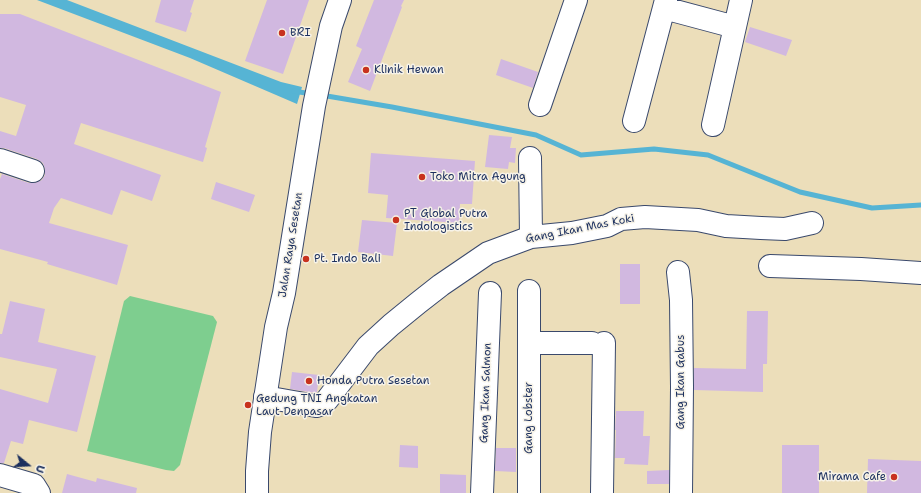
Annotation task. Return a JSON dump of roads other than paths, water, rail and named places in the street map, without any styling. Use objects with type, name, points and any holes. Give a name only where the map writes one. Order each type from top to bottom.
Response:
[{"type":"street","name":"Jalan Raya Sesetan","points":[[257,493],[260,432],[276,327],[284,293],[316,96],[331,26],[340,0]]},
{"type":"street","points":[[540,105],[576,0]]},
{"type":"street","points":[[712,125],[742,0]]},
{"type":"street","points":[[634,121],[665,4],[735,27]]},
{"type":"street","points":[[530,158],[531,237]]},
{"type":"street","points":[[0,160],[33,171]]},
{"type":"street","name":"Gang Ikan Mas Koki","points":[[266,397],[316,406],[322,404],[368,346],[418,303],[488,254],[531,237],[572,233],[607,226],[621,219],[645,217],[698,220],[726,226],[785,229],[812,223]]},
{"type":"street","points":[[770,266],[861,269],[921,273]]},
{"type":"street","name":"Gang Ikan Gabus","points":[[678,272],[682,387],[681,493]]},
{"type":"street","name":"Gang Lobster","points":[[529,291],[529,493]]},
{"type":"street","name":"Gang Ikan Salmon","points":[[482,493],[490,293]]},
{"type":"street","points":[[529,343],[598,343],[602,493]]},
{"type":"street","points":[[0,475],[34,484],[39,493]]},
{"type":"water","points":[[37,0],[67,0],[281,82],[302,87],[297,104],[190,58]]},
{"type":"waterway","points":[[294,91],[311,94]]},
{"type":"waterway","points":[[321,95],[536,135],[581,155],[654,149],[708,155],[800,192],[872,208],[921,205]]},
{"type":"place","name":"BRI","points":[[282,33]]},
{"type":"place","name":"Klinik Hewan","points":[[366,70]]},
{"type":"place","name":"Toko Mitra Agung","points":[[422,177]]},
{"type":"place","name":"PT Global Putra Indologistics","points":[[396,220]]},
{"type":"place","name":"Pt. Indo Bali","points":[[306,259]]},
{"type":"place","name":"Honda Putra Sesetan","points":[[309,381]]},
{"type":"place","name":"Gedung TNI Angkatan Laut Denpasar","points":[[248,405]]},
{"type":"place","name":"Mirama Cafe","points":[[894,477]]}]
